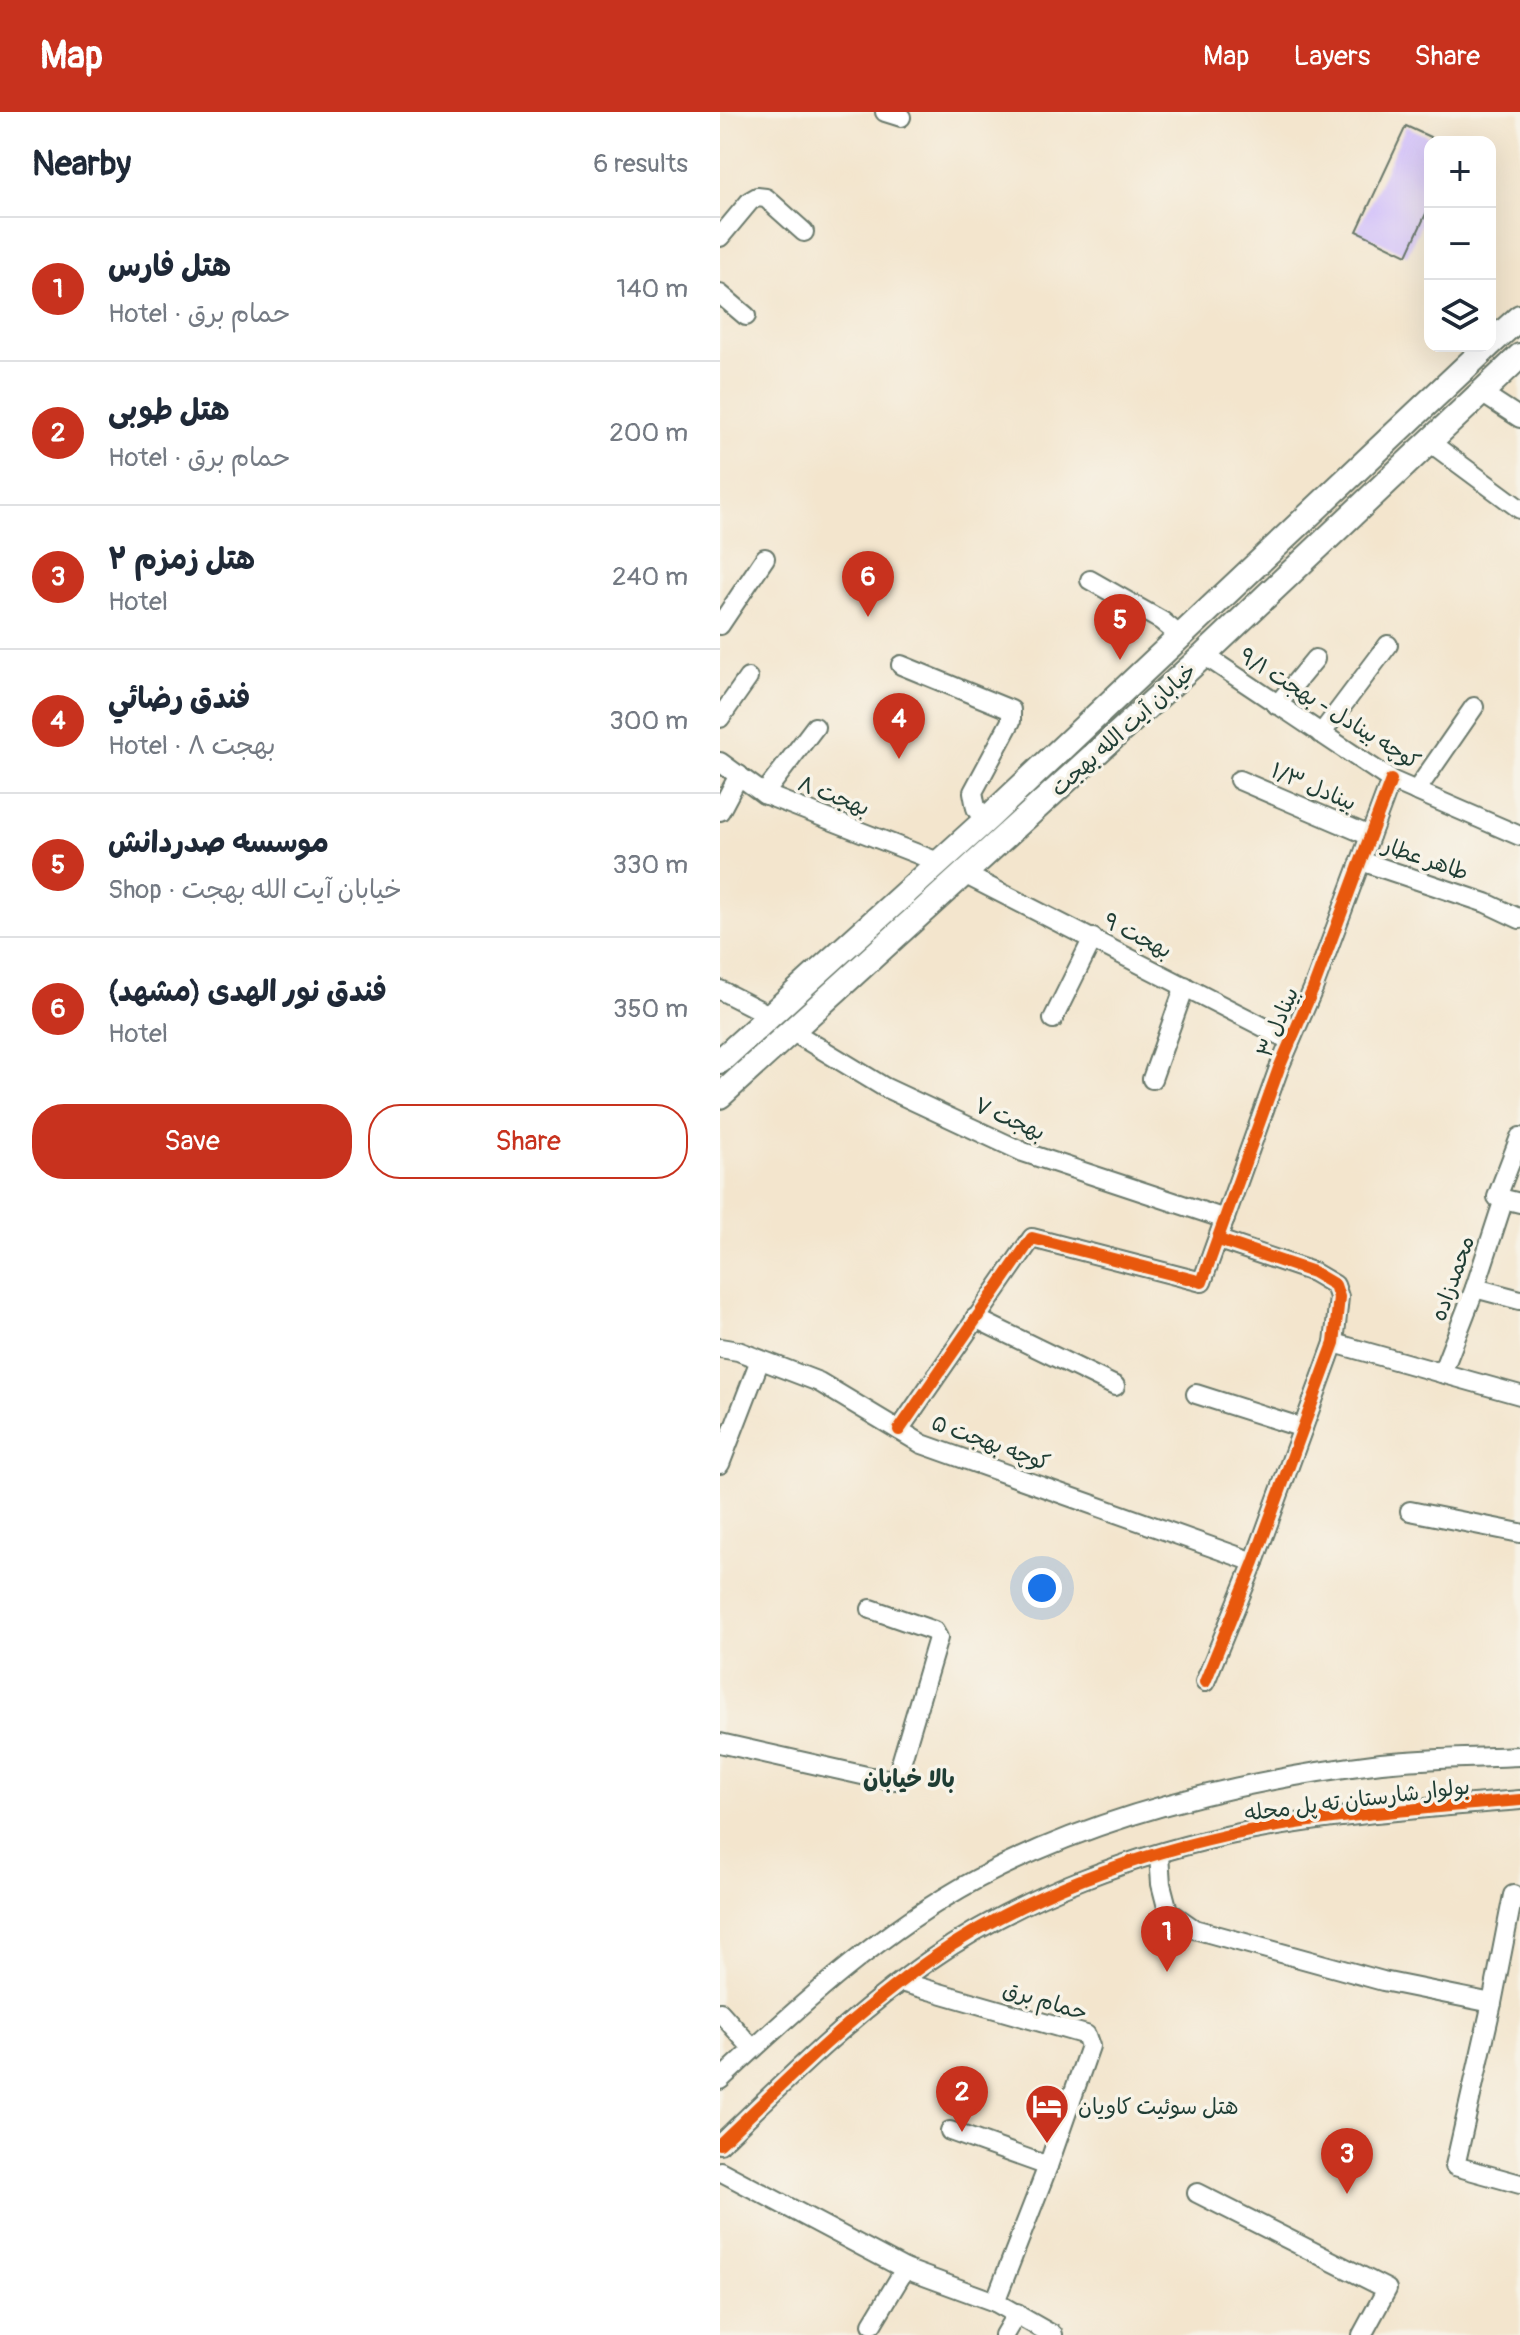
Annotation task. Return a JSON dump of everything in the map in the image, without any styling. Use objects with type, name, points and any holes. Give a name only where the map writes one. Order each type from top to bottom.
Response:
[{"type":"main road","name":"خیابان آیت الله بهجت","points":[[1496,339],[1520,317]]},
{"type":"main road","name":"خیابان آیت الله بهجت","points":[[720,1061],[988,818],[1482,352]]},
{"type":"main road","name":"خیابان آیت الله بهجت","points":[[720,1096],[1204,655],[1520,356]]},
{"type":"street","points":[[720,237],[750,201],[757,197],[766,198],[804,232]]},
{"type":"street","points":[[720,294],[746,316]]},
{"type":"street","points":[[1480,392],[1520,418]]},
{"type":"street","points":[[1431,443],[1520,509]]},
{"type":"street","points":[[720,625],[765,558]]},
{"type":"street","points":[[1090,580],[1162,621],[1181,637]]},
{"type":"street","points":[[1321,734],[1388,645]]},
{"type":"street","name":"کوچه بینادل - بهجت ۹/۱","points":[[1204,655],[1391,780],[1520,836]]},
{"type":"street","points":[[1277,705],[1315,659]]},
{"type":"street","points":[[901,665],[1011,710],[1011,721],[973,792],[976,808],[988,818]]},
{"type":"street","points":[[720,718],[748,678]]},
{"type":"street","points":[[1416,791],[1474,707]]},
{"type":"street","points":[[764,794],[815,727]]},
{"type":"street","name":"بهجت ۸","points":[[720,762],[764,794],[938,862]]},
{"type":"street","points":[[720,811],[739,775]]},
{"type":"street","name":"بینادل ۱/۳","points":[[1239,780],[1370,836]]},
{"type":"street","name":"بینادل ۳","points":[[975,1318],[1032,1238],[1202,1282],[1289,1040],[1313,989],[1391,780]]},
{"type":"street","name":"طاهر عطار","points":[[1361,861],[1486,903],[1520,919]]},
{"type":"street","name":"بهجت ۹","points":[[964,874],[1289,1040]]},
{"type":"street","points":[[1053,1019],[1093,938]]},
{"type":"street","points":[[1152,1079],[1185,986]]},
{"type":"street","points":[[720,990],[769,1015]]},
{"type":"street","name":"بهجت ۷","points":[[790,1030],[884,1087],[1023,1152],[1225,1219]]},
{"type":"street","name":"محمدزاده","points":[[1442,1373],[1507,1200],[1520,1137]]},
{"type":"street","points":[[1205,1682],[1254,1562],[1334,1343],[1339,1297],[1335,1285],[1313,1272],[1219,1240]]},
{"type":"street","points":[[1475,1288],[1520,1300]]},
{"type":"street","points":[[899,1430],[975,1318],[1115,1386]]},
{"type":"street","points":[[1334,1343],[1520,1395]]},
{"type":"street","name":"کوچه بهجت ۵","points":[[720,1348],[738,1351],[819,1382],[934,1449],[1254,1562]]},
{"type":"street","points":[[720,1464],[760,1360]]},
{"type":"street","points":[[1196,1394],[1303,1428]]},
{"type":"street","points":[[1410,1511],[1520,1533]]},
{"type":"street","points":[[720,1743],[896,1780],[938,1638],[934,1631],[871,1609]]},
{"type":"street","name":"بولوار شارستان ته پل محله","points":[[720,2080],[823,1988],[913,1918],[977,1880],[1058,1842],[1150,1811],[1240,1786],[1383,1763],[1520,1756]]},
{"type":"street","name":"بولوار شارستان ته پل محله","points":[[720,2144],[852,2019],[932,1959],[1000,1918],[1075,1883],[1159,1855],[1248,1831],[1388,1811],[1520,1800]]},
{"type":"street","points":[[1159,1855],[1161,1884],[1168,1911],[1194,1929],[1383,1981],[1492,2003]]},
{"type":"street","points":[[1513,1895],[1455,2166],[1520,2184]]},
{"type":"street","name":"حمام برق","points":[[901,1982],[1086,2035],[1090,2040],[1048,2166],[995,2302]]},
{"type":"street","points":[[720,2012],[753,2049]]},
{"type":"street","points":[[950,2131],[1048,2166]]},
{"type":"street","points":[[720,2171],[905,2269],[995,2302],[1053,2335]]},
{"type":"street","points":[[1197,2193],[1387,2289],[1362,2335]]},
{"type":"street","points":[[872,2324],[905,2269]]},
{"type":"street","points":[[1004,2335],[1017,2313]]},
{"type":"building","points":[[1406,126],[1428,136],[1424,136],[1424,218],[1407,255],[1357,231]]},
{"type":"cycle path","points":[[899,1430],[1032,1238],[1202,1282],[1279,1068],[1313,989],[1391,780]]},
{"type":"cycle path","points":[[1205,1682],[1254,1562],[1334,1343],[1339,1297],[1335,1285],[1313,1272],[1219,1240]]},
{"type":"cycle path","points":[[720,2144],[874,2002],[966,1937],[1042,1896],[1165,1851],[1249,1831],[1350,1816],[1520,1800]]},
{"type":"place","name":"فندق نور الهدى (مشهد)","points":[[868,617]]},
{"type":"place","name":"موسسه صدردانش","points":[[1120,660]]},
{"type":"place","name":"فندق رضائي","points":[[899,759]]},
{"type":"place","name":"هتل فارس","points":[[1167,1972]]},
{"type":"place","name":"هتل طوبی","points":[[962,2132]]},
{"type":"place","name":"هتل سوئیت کاویان","points":[[1047,2145]]},
{"type":"place","name":"هتل زمزم ۲","points":[[1347,2194]]},
{"type":"district","name":"بالا خیابان","points":[[909,1779]]}]
